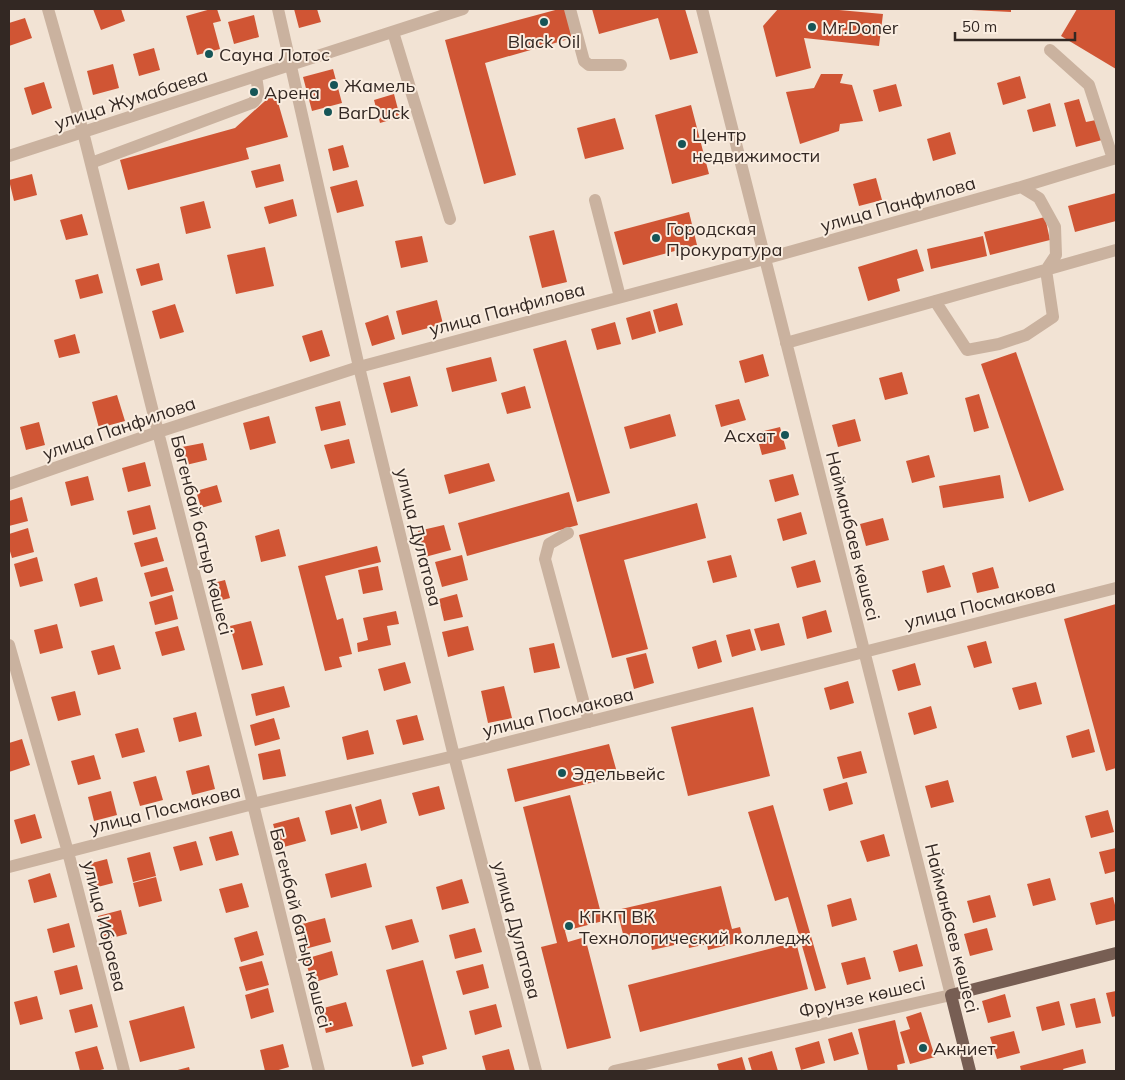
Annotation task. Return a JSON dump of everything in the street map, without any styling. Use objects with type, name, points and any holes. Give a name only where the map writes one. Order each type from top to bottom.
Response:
[{"type":"main road","name":"Фрунзе көшесі","points":[[951,995],[1116,953]]},
{"type":"main road","name":"Найманбаев көшесі","points":[[951,995],[970,1071]]},
{"type":"street","name":"Бөгенбай батыр көшесі","points":[[48,9],[91,163],[253,804],[318,1071]]},
{"type":"street","name":"улица Дулатова","points":[[278,9],[359,367],[454,756],[536,1071]]},
{"type":"street","name":"улица Жумабаева","points":[[9,156],[463,9]]},
{"type":"street","points":[[570,9],[584,61],[589,65],[621,65]]},
{"type":"street","name":"Найманбаев көшесі","points":[[702,9],[951,995]]},
{"type":"street","points":[[393,32],[450,219]]},
{"type":"street","points":[[1050,50],[1089,85],[1115,158]]},
{"type":"street","points":[[91,163],[256,101],[258,96],[256,76]]},
{"type":"street","name":"улица Панфилова","points":[[9,484],[158,432],[359,367],[1021,188],[1115,158]]},
{"type":"street","points":[[934,301],[967,350],[999,344],[1026,335],[1053,317],[1046,270],[1056,255],[1055,227],[1038,198],[1021,188]]},
{"type":"street","points":[[595,200],[620,297]]},
{"type":"street","points":[[786,343],[1116,250]]},
{"type":"street","points":[[568,533],[549,544],[545,560],[589,722]]},
{"type":"street","name":"улица Посмакова","points":[[9,867],[1116,588]]},
{"type":"street","name":"улица Ибраева","points":[[9,645],[68,852],[124,1071]]},
{"type":"street","name":"Фрунзе көшесі","points":[[614,1071],[951,995]]},
{"type":"building","points":[[93,9],[121,9],[125,21],[101,30]]},
{"type":"building","points":[[217,9],[221,21],[213,23],[220,49],[197,55],[186,16]]},
{"type":"building","points":[[294,9],[317,9],[321,22],[299,28]]},
{"type":"building","points":[[559,9],[568,9],[576,37],[485,63],[516,175],[484,184],[445,40]]},
{"type":"building","points":[[592,9],[685,9],[698,53],[670,60],[658,18],[599,34]]},
{"type":"building","points":[[778,9],[828,9],[883,14],[879,46],[804,38],[811,68],[776,77],[763,26]]},
{"type":"building","points":[[1011,9],[1011,12],[971,10]]},
{"type":"building","points":[[1077,9],[1116,9],[1116,69],[1061,36]]},
{"type":"building","points":[[254,15],[259,37],[234,44],[228,22]]},
{"type":"building","points":[[25,18],[32,38],[9,46],[9,23]]},
{"type":"building","points":[[154,48],[160,70],[139,76],[133,54]]},
{"type":"building","points":[[113,64],[119,88],[93,95],[87,71]]},
{"type":"building","points":[[333,69],[342,103],[312,111],[303,77]]},
{"type":"building","points":[[821,74],[843,74],[840,83],[852,85],[863,121],[840,124],[839,131],[800,144],[786,92],[814,88]]},
{"type":"building","points":[[1020,76],[1026,98],[1003,105],[997,83]]},
{"type":"building","points":[[44,82],[52,108],[32,115],[24,88]]},
{"type":"building","points":[[896,84],[902,106],[879,112],[873,90]]},
{"type":"building","points":[[275,92],[288,137],[246,148],[249,159],[128,190],[120,160],[235,128]]},
{"type":"building","points":[[394,94],[400,117],[380,123],[374,100]]},
{"type":"building","points":[[1079,99],[1086,122],[1096,120],[1102,140],[1076,147],[1064,103]]},
{"type":"building","points":[[1050,103],[1056,126],[1033,132],[1027,110]]},
{"type":"building","name":"Центр недвижимости","points":[[691,105],[709,174],[672,184],[655,115]]},
{"type":"building","points":[[615,118],[624,149],[585,159],[577,128]]},
{"type":"building","points":[[950,132],[956,154],[933,161],[927,139]]},
{"type":"building","points":[[343,145],[349,167],[333,171],[328,149]]},
{"type":"building","points":[[280,164],[284,181],[256,188],[251,171]]},
{"type":"building","points":[[32,174],[37,195],[14,201],[9,180]]},
{"type":"building","points":[[876,178],[882,200],[859,206],[853,184]]},
{"type":"building","points":[[357,180],[364,206],[337,213],[330,187]]},
{"type":"building","points":[[1116,193],[1116,221],[1075,232],[1068,206]]},
{"type":"building","points":[[293,199],[297,216],[269,224],[264,207]]},
{"type":"building","points":[[204,201],[211,228],[186,234],[180,207]]},
{"type":"building","name":"Городская Прокуратура","points":[[689,212],[697,245],[623,265],[614,232]]},
{"type":"building","points":[[82,214],[88,235],[66,240],[60,220]]},
{"type":"building","points":[[1045,217],[1050,240],[990,255],[984,232]]},
{"type":"building","points":[[554,230],[567,282],[542,288],[529,236]]},
{"type":"building","points":[[422,236],[428,262],[401,268],[395,241]]},
{"type":"building","points":[[983,236],[987,256],[931,269],[927,249]]},
{"type":"building","points":[[265,247],[274,286],[236,294],[227,255]]},
{"type":"building","points":[[917,249],[924,271],[897,279],[900,291],[868,301],[858,267]]},
{"type":"building","points":[[159,263],[163,280],[141,286],[136,269]]},
{"type":"building","points":[[98,274],[103,293],[80,299],[75,280]]},
{"type":"building","points":[[437,300],[443,324],[402,335],[396,311]]},
{"type":"building","points":[[677,303],[683,325],[659,332],[653,310]]},
{"type":"building","points":[[175,304],[184,332],[160,339],[152,311]]},
{"type":"building","points":[[650,311],[656,333],[632,340],[626,318]]},
{"type":"building","points":[[388,315],[395,339],[372,346],[365,323]]},
{"type":"building","points":[[615,322],[621,344],[597,350],[591,329]]},
{"type":"building","points":[[322,330],[330,356],[310,362],[302,336]]},
{"type":"building","points":[[75,334],[80,353],[59,358],[54,340]]},
{"type":"building","points":[[566,340],[610,493],[577,502],[533,349]]},
{"type":"building","points":[[1016,352],[1064,490],[1029,502],[981,364]]},
{"type":"building","points":[[763,354],[769,376],[745,383],[739,361]]},
{"type":"building","points":[[491,357],[497,381],[452,392],[446,368]]},
{"type":"building","points":[[902,372],[908,394],[885,400],[879,378]]},
{"type":"building","points":[[410,376],[418,406],[391,413],[383,383]]},
{"type":"building","points":[[525,386],[531,408],[507,414],[501,393]]},
{"type":"building","points":[[979,394],[989,428],[974,432],[965,398]]},
{"type":"building","points":[[117,395],[125,421],[99,428],[92,402]]},
{"type":"building","points":[[739,399],[746,420],[721,427],[715,405]]},
{"type":"building","points":[[340,401],[346,425],[321,431],[315,407]]},
{"type":"building","points":[[670,414],[676,436],[630,449],[624,427]]},
{"type":"building","points":[[269,416],[276,443],[250,450],[243,423]]},
{"type":"building","points":[[855,419],[861,441],[838,447],[832,425]]},
{"type":"building","points":[[39,422],[45,445],[26,450],[20,427]]},
{"type":"building","points":[[780,427],[786,449],[762,455],[756,433]]},
{"type":"building","points":[[349,439],[355,463],[331,469],[324,445]]},
{"type":"building","points":[[203,443],[207,460],[186,465],[182,447]]},
{"type":"building","points":[[929,455],[935,477],[912,483],[906,461]]},
{"type":"building","points":[[145,462],[151,486],[128,492],[122,468]]},
{"type":"building","points":[[489,463],[495,481],[449,494],[444,475]]},
{"type":"building","points":[[793,474],[799,495],[775,502],[769,480]]},
{"type":"building","points":[[1000,475],[1004,498],[943,508],[939,486]]},
{"type":"building","points":[[88,476],[94,500],[71,506],[65,482]]},
{"type":"building","points":[[217,485],[222,502],[201,508],[196,491]]},
{"type":"building","points":[[569,492],[578,525],[467,556],[458,523]]},
{"type":"building","points":[[22,497],[28,521],[9,526],[9,501]]},
{"type":"building","points":[[697,503],[706,538],[624,560],[648,649],[612,658],[579,535]]},
{"type":"building","points":[[150,505],[156,529],[133,535],[127,511]]},
{"type":"building","points":[[801,512],[807,534],[783,541],[777,519]]},
{"type":"building","points":[[883,518],[889,540],[866,546],[860,524]]},
{"type":"building","points":[[444,525],[451,550],[425,557],[418,531]]},
{"type":"building","points":[[28,528],[34,552],[12,558],[9,548],[9,534]]},
{"type":"building","points":[[279,529],[286,556],[261,562],[255,536]]},
{"type":"building","points":[[157,537],[164,561],[141,567],[134,543]]},
{"type":"building","points":[[377,546],[381,562],[325,576],[337,620],[343,618],[352,654],[339,657],[342,667],[325,671],[298,566]]},
{"type":"building","points":[[462,555],[468,580],[442,587],[435,562]]},
{"type":"building","points":[[731,555],[737,577],[713,583],[707,561]]},
{"type":"building","points":[[37,557],[43,581],[20,587],[14,564]]},
{"type":"building","points":[[815,560],[821,582],[797,588],[791,567]]},
{"type":"building","points":[[944,565],[951,587],[927,593],[922,571]]},
{"type":"building","points":[[378,566],[383,590],[363,594],[358,570]]},
{"type":"building","points":[[167,567],[174,591],[151,597],[144,573]]},
{"type":"building","points":[[993,567],[999,588],[977,593],[972,573]]},
{"type":"building","points":[[97,577],[103,601],[80,607],[74,584]]},
{"type":"building","points":[[225,580],[230,598],[218,601],[213,583]]},
{"type":"building","points":[[457,594],[463,617],[444,621],[439,599]]},
{"type":"building","points":[[172,595],[178,619],[155,625],[149,602]]},
{"type":"building","points":[[1116,604],[1116,768],[1106,771],[1064,619]]},
{"type":"building","points":[[826,610],[832,632],[807,639],[802,617]]},
{"type":"building","points":[[396,611],[399,624],[387,626],[391,645],[358,652],[357,643],[368,640],[363,618]]},
{"type":"building","points":[[251,621],[263,665],[242,670],[230,626]]},
{"type":"building","points":[[779,623],[785,645],[761,651],[754,629]]},
{"type":"building","points":[[57,624],[63,648],[40,654],[34,630]]},
{"type":"building","points":[[178,626],[185,650],[162,656],[155,632]]},
{"type":"building","points":[[468,626],[474,650],[448,657],[442,632]]},
{"type":"building","points":[[750,629],[756,650],[732,657],[726,635]]},
{"type":"building","points":[[716,640],[722,662],[698,669],[692,647]]},
{"type":"building","points":[[986,641],[992,663],[974,668],[967,646]]},
{"type":"building","points":[[554,643],[560,668],[534,673],[529,648]]},
{"type":"building","points":[[114,645],[121,669],[98,675],[91,651]]},
{"type":"building","points":[[646,653],[654,683],[634,689],[626,658]]},
{"type":"building","points":[[405,662],[411,683],[384,691],[378,669]]},
{"type":"building","points":[[915,663],[921,685],[898,691],[892,670]]},
{"type":"building","points":[[848,681],[854,703],[830,710],[824,688]]},
{"type":"building","points":[[1036,682],[1042,704],[1019,710],[1012,688]]},
{"type":"building","points":[[284,686],[290,707],[256,716],[251,694]]},
{"type":"building","points":[[504,686],[512,718],[488,723],[481,691]]},
{"type":"building","points":[[75,691],[81,715],[58,721],[51,697]]},
{"type":"building","points":[[931,706],[937,728],[914,735],[908,713]]},
{"type":"building","points":[[753,707],[770,776],[688,796],[671,727]]},
{"type":"building","points":[[196,712],[202,736],[179,742],[173,718]]},
{"type":"building","points":[[417,715],[424,740],[403,745],[396,720]]},
{"type":"building","points":[[274,718],[280,739],[255,746],[250,725]]},
{"type":"building","points":[[138,728],[145,752],[122,758],[115,734]]},
{"type":"building","points":[[1089,729],[1095,752],[1072,758],[1066,736]]},
{"type":"building","points":[[368,730],[374,754],[347,760],[342,737]]},
{"type":"building","points":[[22,739],[30,765],[9,772],[9,743]]},
{"type":"building","name":"Эдельвейс","points":[[609,744],[618,776],[515,802],[507,769]]},
{"type":"building","points":[[280,749],[286,776],[263,780],[258,754]]},
{"type":"building","points":[[861,751],[867,773],[843,779],[837,757]]},
{"type":"building","points":[[94,755],[101,779],[78,785],[71,761]]},
{"type":"building","points":[[209,765],[215,789],[192,795],[186,771]]},
{"type":"building","points":[[156,776],[163,800],[140,806],[133,782]]},
{"type":"building","points":[[948,780],[954,802],[931,808],[925,786]]},
{"type":"building","points":[[847,782],[853,804],[829,811],[823,789]]},
{"type":"building","points":[[439,786],[445,809],[419,816],[412,793]]},
{"type":"building","points":[[111,791],[117,815],[94,821],[88,797]]},
{"type":"building","name":"КГКП ВК Технологический колледж","points":[[570,795],[603,921],[565,931],[568,942],[585,937],[611,1038],[567,1049],[541,947],[557,943],[523,807]]},
{"type":"building","points":[[381,799],[387,823],[361,831],[355,807]]},
{"type":"building","points":[[351,804],[358,828],[331,835],[325,811]]},
{"type":"building","points":[[773,805],[826,988],[815,991],[788,897],[775,901],[748,812]]},
{"type":"building","points":[[1108,810],[1114,832],[1091,838],[1085,816]]},
{"type":"building","points":[[35,814],[42,838],[21,844],[14,820]]},
{"type":"building","points":[[299,817],[306,841],[280,848],[273,824]]},
{"type":"building","points":[[232,831],[239,855],[216,861],[209,837]]},
{"type":"building","points":[[884,834],[890,856],[867,862],[860,841]]},
{"type":"building","points":[[196,841],[203,865],[180,871],[173,847]]},
{"type":"building","points":[[1116,848],[1116,871],[1105,874],[1099,852]]},
{"type":"building","points":[[150,852],[156,876],[133,882],[127,858]]},
{"type":"building","points":[[107,859],[113,883],[90,889],[84,865]]},
{"type":"building","points":[[366,863],[372,887],[331,898],[325,874]]},
{"type":"building","points":[[50,873],[57,897],[34,903],[28,880]]},
{"type":"building","points":[[156,877],[162,901],[139,907],[133,883]]},
{"type":"building","points":[[1050,878],[1056,900],[1033,906],[1027,884]]},
{"type":"building","points":[[462,879],[469,903],[442,910],[436,887]]},
{"type":"building","points":[[242,883],[249,907],[226,913],[219,889]]},
{"type":"building","points":[[721,886],[732,929],[740,927],[744,941],[708,950],[707,944],[689,948],[688,942],[652,950],[648,933],[624,938],[617,910]]},
{"type":"building","points":[[990,895],[996,917],[973,923],[967,901]]},
{"type":"building","points":[[1113,897],[1116,920],[1096,925],[1090,903]]},
{"type":"building","points":[[851,898],[857,920],[832,927],[827,905]]},
{"type":"building","points":[[121,910],[127,934],[104,940],[98,916]]},
{"type":"building","points":[[325,918],[331,942],[305,949],[298,925]]},
{"type":"building","points":[[412,919],[419,942],[392,950],[385,926]]},
{"type":"building","points":[[69,923],[75,947],[53,953],[47,929]]},
{"type":"building","points":[[475,928],[482,952],[455,959],[449,935]]},
{"type":"building","points":[[987,928],[993,950],[970,956],[964,934]]},
{"type":"building","points":[[257,931],[264,955],[241,962],[234,938]]},
{"type":"building","points":[[796,942],[808,989],[640,1032],[628,985]]},
{"type":"building","points":[[917,944],[923,966],[899,972],[893,951]]},
{"type":"building","points":[[332,951],[338,975],[312,983],[305,959]]},
{"type":"building","points":[[865,957],[871,979],[847,985],[841,963]]},
{"type":"building","points":[[423,960],[447,1049],[422,1056],[424,1064],[412,1067],[386,970]]},
{"type":"building","points":[[262,961],[269,985],[246,991],[239,967]]},
{"type":"building","points":[[483,964],[489,988],[463,995],[456,971]]},
{"type":"building","points":[[77,965],[83,989],[60,995],[54,971]]},
{"type":"building","points":[[268,988],[274,1012],[251,1019],[245,995]]},
{"type":"building","points":[[1116,991],[1116,1016],[1112,1017],[1106,993]]},
{"type":"building","points":[[1005,994],[1011,1017],[988,1023],[982,1001]]},
{"type":"building","points":[[37,996],[43,1019],[20,1025],[14,1002]]},
{"type":"building","points":[[1095,998],[1101,1023],[1076,1028],[1070,1004]]},
{"type":"building","points":[[1059,1001],[1065,1025],[1042,1031],[1036,1007]]},
{"type":"building","points":[[346,1002],[353,1026],[326,1033],[320,1009]]},
{"type":"building","points":[[92,1004],[98,1027],[75,1033],[69,1010]]},
{"type":"building","points":[[496,1004],[502,1027],[475,1035],[469,1011]]},
{"type":"building","points":[[184,1006],[195,1048],[140,1062],[129,1021]]},
{"type":"building","points":[[921,1012],[935,1057],[910,1064],[900,1032],[910,1029],[906,1017]]},
{"type":"building","points":[[895,1020],[905,1063],[897,1065],[898,1071],[868,1071],[858,1029]]},
{"type":"building","points":[[1014,1031],[1020,1053],[997,1059],[990,1037]]},
{"type":"building","points":[[852,1032],[859,1054],[834,1061],[828,1039]]},
{"type":"building","points":[[819,1041],[825,1063],[801,1070],[795,1048]]},
{"type":"building","points":[[283,1044],[289,1067],[275,1071],[265,1071],[260,1050]]},
{"type":"building","points":[[97,1046],[104,1069],[80,1071],[75,1052]]},
{"type":"building","points":[[509,1049],[515,1071],[486,1071],[482,1056]]},
{"type":"building","points":[[1083,1049],[1086,1063],[1063,1069],[1064,1071],[1021,1071],[1020,1066]]},
{"type":"building","points":[[772,1051],[778,1071],[752,1071],[748,1058]]},
{"type":"building","points":[[742,1057],[746,1071],[719,1071],[717,1064]]},
{"type":"building","points":[[189,1067],[190,1071],[174,1071]]},
{"type":"place","name":"Black Oil","points":[[544,22]]},
{"type":"place","name":"Mr.Doner","points":[[812,27]]},
{"type":"place","name":"Сауна Лотос","points":[[209,54]]},
{"type":"place","name":"Жамель","points":[[334,85]]},
{"type":"place","name":"Арена","points":[[254,92]]},
{"type":"place","name":"BarDuck","points":[[328,112]]},
{"type":"place","name":"Центр недвижимости","points":[[682,144]]},
{"type":"place","name":"Городская Прокуратура","points":[[656,238]]},
{"type":"place","name":"Асхат","points":[[785,435]]},
{"type":"place","name":"Эдельвейс","points":[[562,773]]},
{"type":"place","name":"КГКП ВК Технологический колледж","points":[[569,926]]},
{"type":"place","name":"Акниет","points":[[923,1048]]}]
